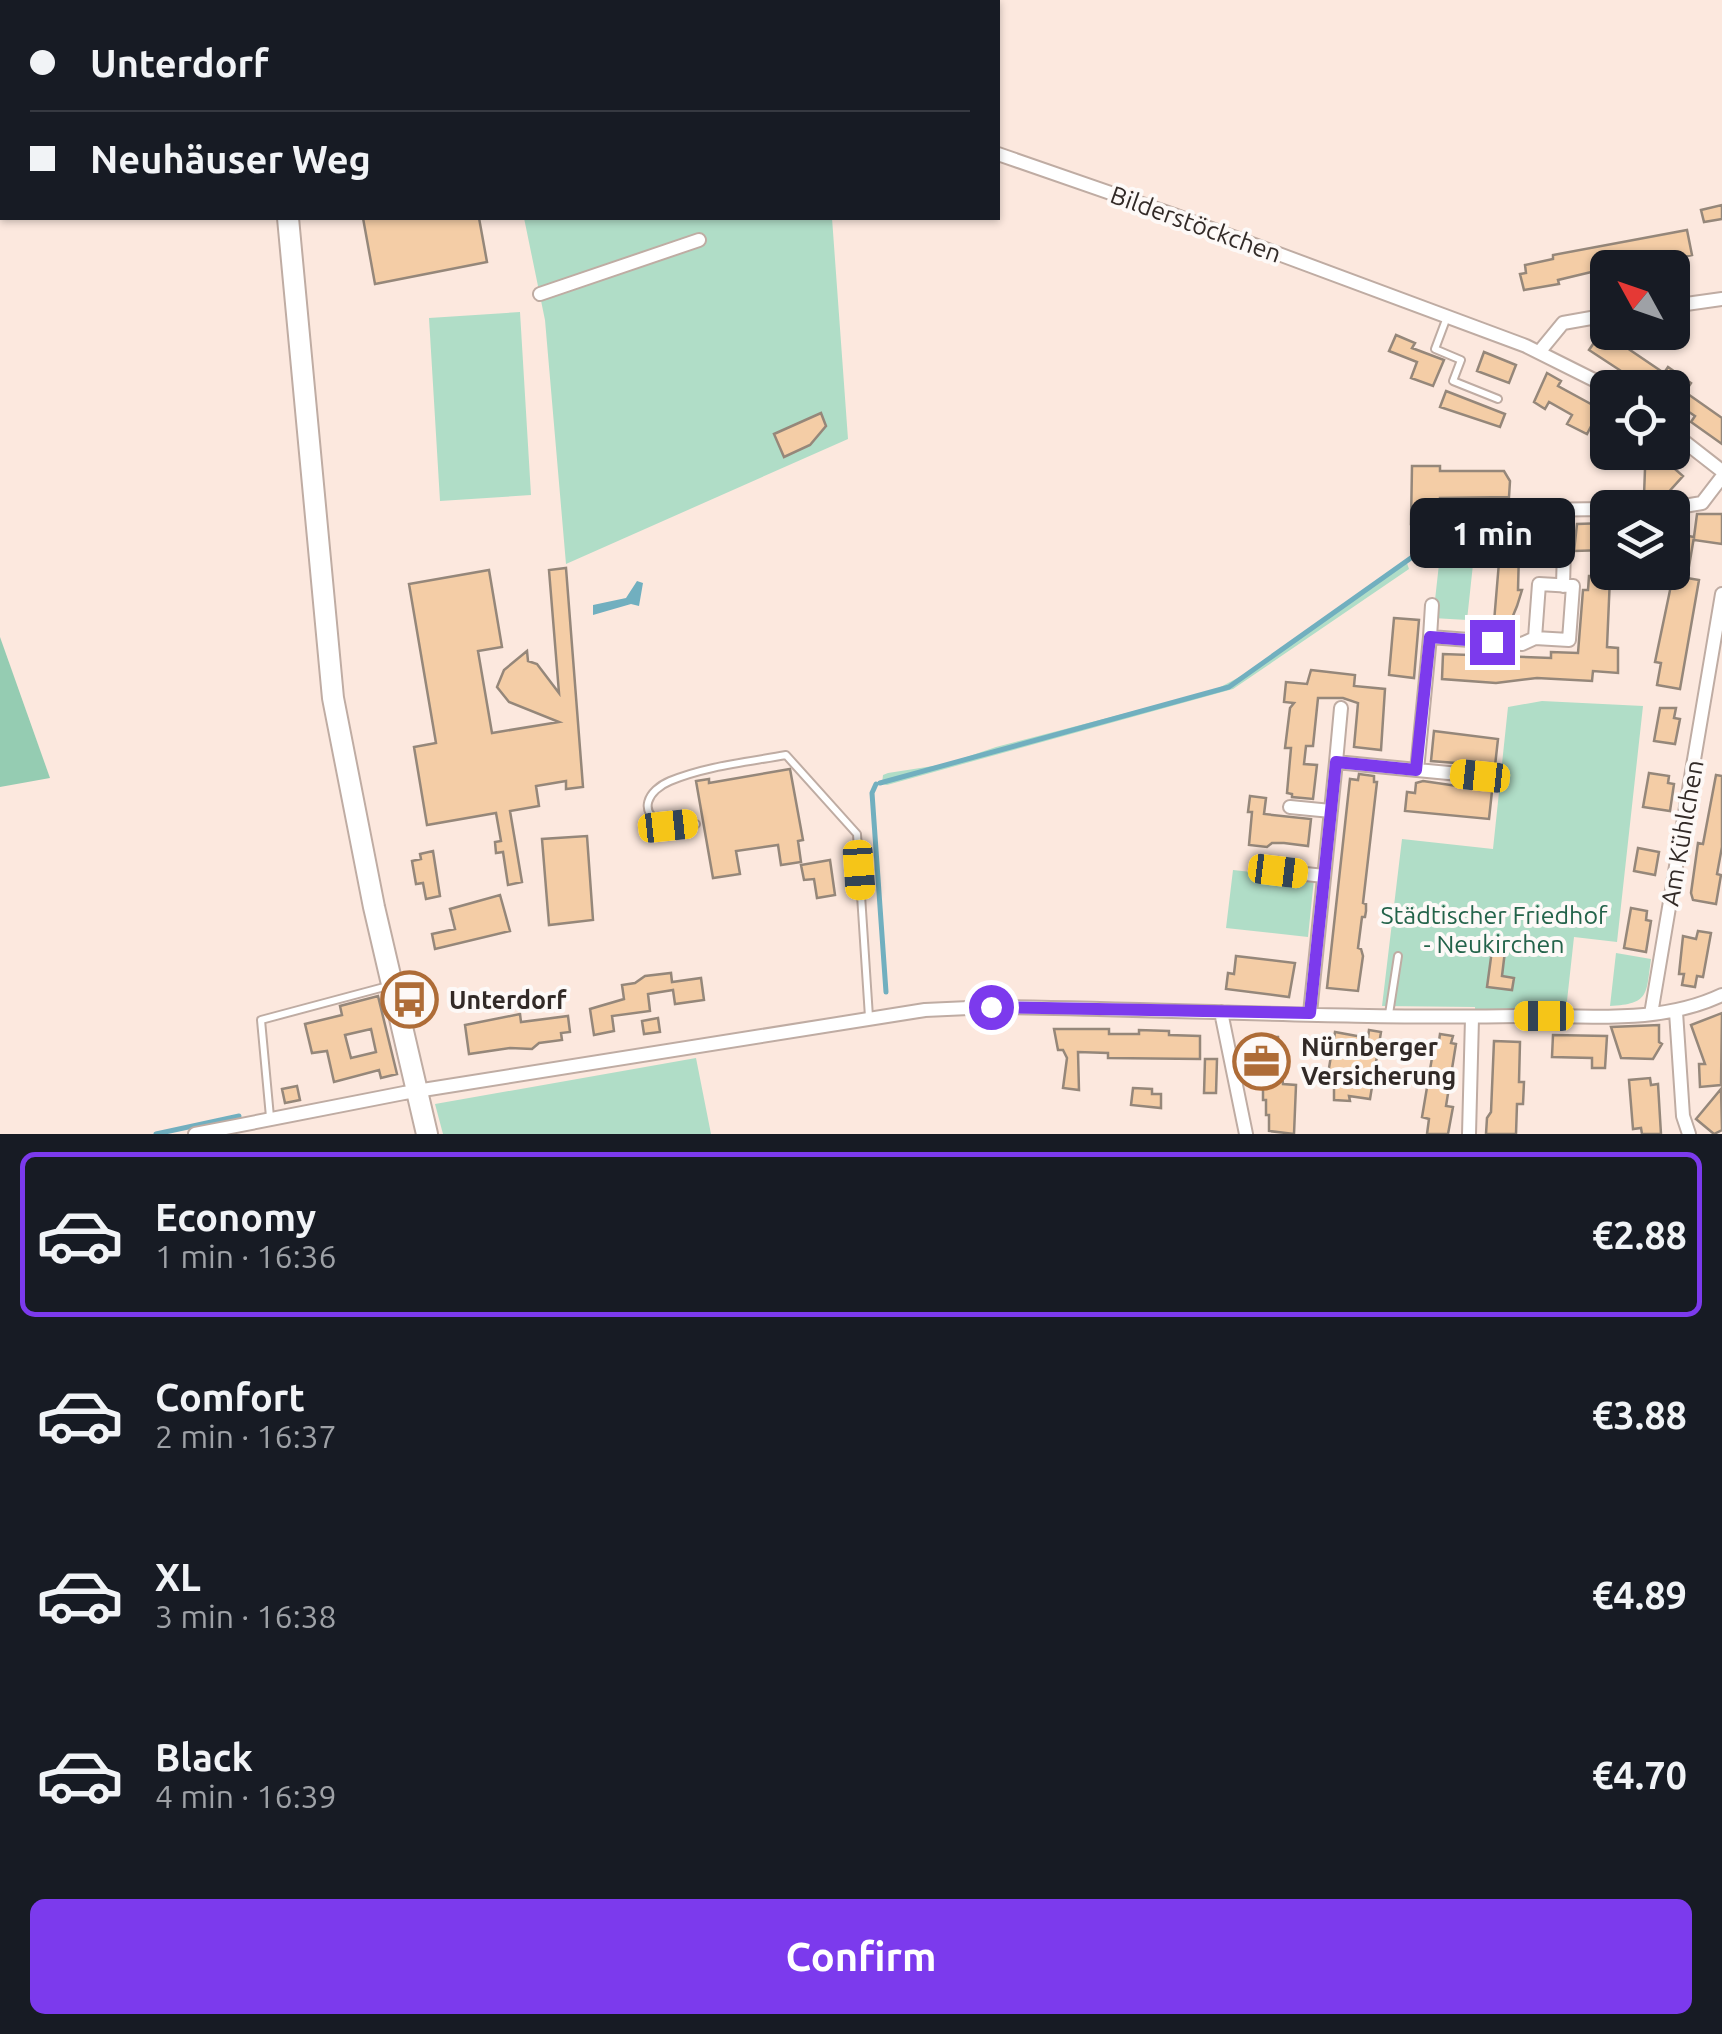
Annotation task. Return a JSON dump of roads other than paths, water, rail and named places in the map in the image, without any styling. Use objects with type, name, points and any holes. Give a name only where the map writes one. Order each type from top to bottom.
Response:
[{"type":"main road","points":[[288,220],[331,683],[374,907],[427,1134]]},
{"type":"street","name":"Bilderstöckchen","points":[[1000,155],[1447,316],[1540,352],[1590,378]]},
{"type":"street","points":[[540,294],[699,240]]},
{"type":"street","points":[[1690,303],[1722,299]]},
{"type":"street","points":[[1540,352],[1562,323],[1590,318]]},
{"type":"street","points":[[1690,447],[1722,474],[1702,503],[1690,505]]},
{"type":"street","points":[[1439,544],[1444,536],[1446,511],[1590,509]]},
{"type":"street","points":[[1563,586],[1565,510]]},
{"type":"street","points":[[1430,637],[1522,644],[1535,638],[1569,640],[1573,586],[1539,584],[1535,638]]},
{"type":"street","name":"Am Kühlchen","points":[[1651,1014],[1722,594]]},
{"type":"street","points":[[1416,770],[1432,605]]},
{"type":"street","points":[[1310,1013],[1341,708]]},
{"type":"street","points":[[1336,762],[1480,776]]},
{"type":"street","points":[[1290,807],[1331,811]]},
{"type":"street","points":[[1278,871],[1324,876]]},
{"type":"street","points":[[194,1134],[416,1092],[869,1018],[971,1007],[1472,1018],[1676,1012],[1722,996]]},
{"type":"street","points":[[1221,1012],[1246,1134]]},
{"type":"street","points":[[1676,1012],[1683,1116],[1689,1134]]},
{"type":"street","points":[[1469,1134],[1472,1018]]},
{"type":"lane","points":[[1447,316],[1434,349],[1461,360],[1453,381],[1498,399]]},
{"type":"lane","points":[[696,824],[668,826],[650,814],[647,799],[667,782],[680,777],[786,755],[838,812],[857,834],[869,1018]]},
{"type":"lane","points":[[1389,1015],[1398,956]]},
{"type":"lane","points":[[270,1118],[262,1020],[391,985]]},
{"type":"water","points":[[637,581],[643,583],[639,606],[631,604],[593,615],[593,605],[626,598]]},
{"type":"waterway","points":[[880,783],[1229,687],[1425,548]]},
{"type":"waterway","points":[[876,784],[872,793],[886,992]]},
{"type":"waterway","points":[[156,1134],[239,1116]]},
{"type":"place","name":"Unterdorf","points":[[410,1000]]},
{"type":"place","name":"Nürnberger Versicherung","points":[[1262,1061]]},
{"type":"park label","name":"Städtischer Friedhof - Neukirchen","points":[[1494,930]]}]
